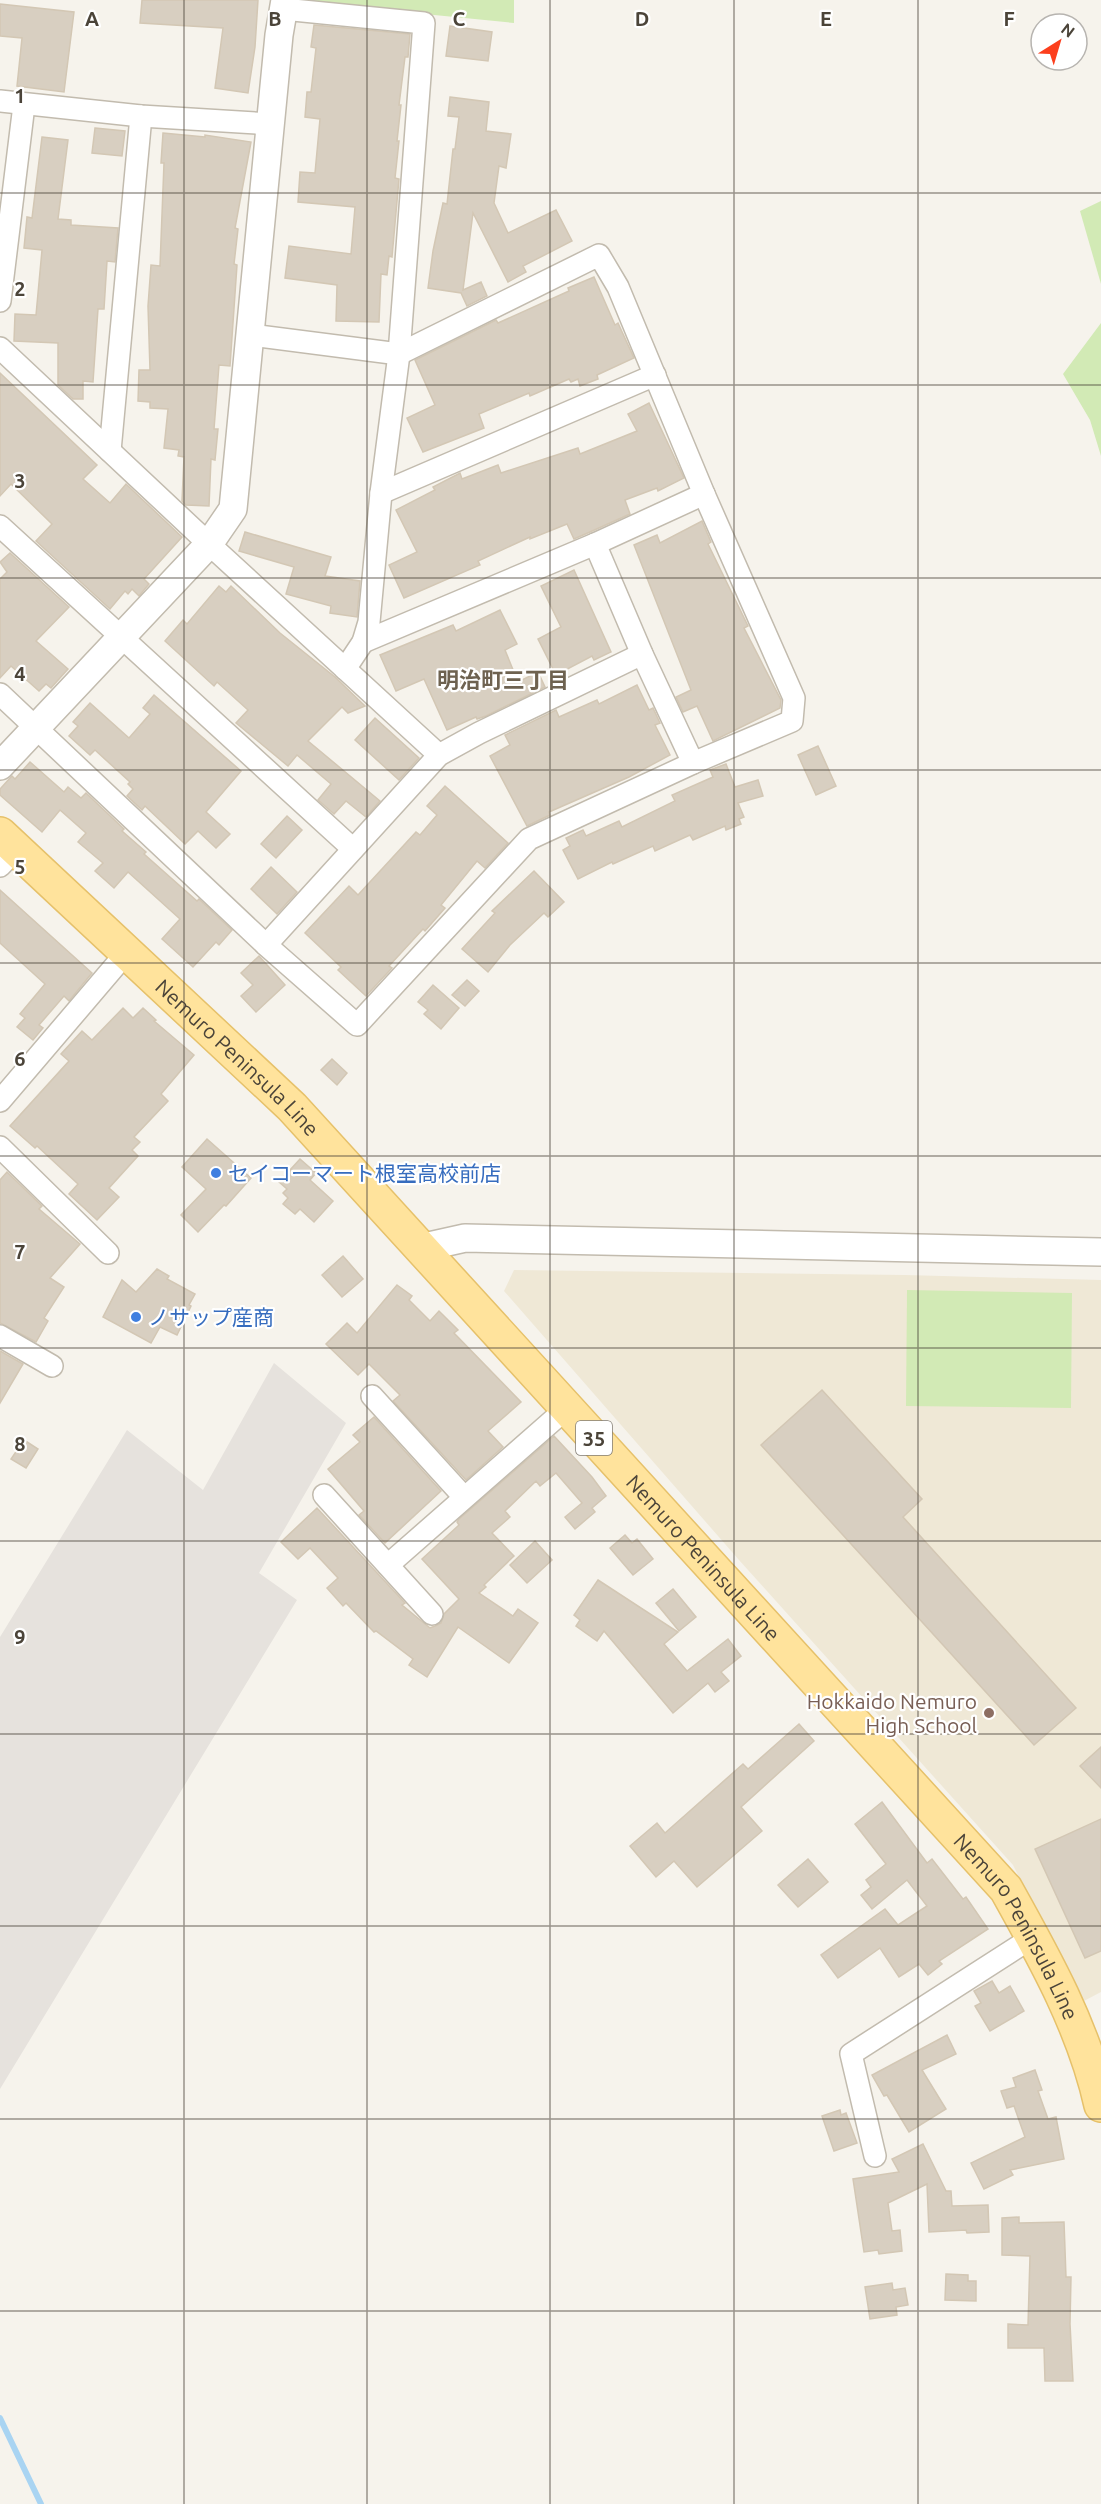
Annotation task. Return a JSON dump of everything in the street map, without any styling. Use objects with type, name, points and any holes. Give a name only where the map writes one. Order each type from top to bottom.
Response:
[{"type":"main road","name":"Nemuro Peninsula Line","points":[[5,850],[127,952],[292,1107],[1006,1889],[1033,1937],[1076,2026],[1101,2105]]},
{"type":"street","points":[[0,766],[208,544],[233,509],[284,4],[424,23],[399,354],[381,493],[369,622],[363,642],[345,669]]},
{"type":"street","points":[[0,101],[141,116],[272,124]]},
{"type":"street","points":[[0,301],[24,105]]},
{"type":"street","points":[[110,451],[141,116]]},
{"type":"street","points":[[0,694],[266,945],[357,1025],[529,839],[693,763],[792,721],[794,698],[704,494],[618,287],[599,255],[399,354],[251,335]]},
{"type":"street","points":[[0,348],[208,544],[439,755]]},
{"type":"street","points":[[381,493],[655,375]]},
{"type":"street","points":[[363,642],[595,544],[704,494]]},
{"type":"street","points":[[0,526],[122,635],[353,849]]},
{"type":"street","points":[[595,544],[642,654],[693,763]]},
{"type":"street","points":[[266,945],[439,755],[479,733],[642,654]]},
{"type":"street","points":[[0,1101],[127,952]]},
{"type":"street","points":[[0,1146],[108,1254]]},
{"type":"street","points":[[420,1248],[465,1238],[1101,1252]]},
{"type":"street","points":[[0,1336],[52,1366]]},
{"type":"street","points":[[372,1396],[464,1497]]},
{"type":"street","points":[[388,1565],[567,1408]]},
{"type":"street","points":[[324,1495],[432,1614]]},
{"type":"street","points":[[875,2156],[851,2054],[1033,1937]]},
{"type":"shaded area","name":"Hokkaido Nemuro High School","points":[[514,1270],[1101,1280],[1101,1992],[1082,2002],[1013,1865],[739,1560],[504,1291]]},
{"type":"shaded area","points":[[274,1363],[346,1423],[259,1573],[297,1600],[0,2089],[0,1637],[127,1430],[203,1490]]},
{"type":"green space","points":[[303,0],[514,0],[514,23],[303,2]]},
{"type":"green space","points":[[1101,201],[1101,284],[1080,211]]},
{"type":"green space","points":[[1101,323],[1101,456],[1090,420],[1063,374]]},
{"type":"green space","points":[[907,1290],[1072,1293],[1071,1408],[906,1406]]},
{"type":"building","points":[[142,0],[258,0],[255,47],[248,93],[215,88],[223,28],[140,23]]},
{"type":"building","points":[[0,4],[74,12],[64,92],[17,86],[22,38],[0,36]]},
{"type":"building","points":[[314,25],[410,34],[399,105],[401,105],[395,178],[399,179],[392,257],[389,256],[387,275],[381,274],[379,322],[336,321],[337,285],[285,278],[289,246],[351,254],[355,207],[298,202],[300,172],[315,173],[320,119],[305,117],[307,92],[311,92],[316,48],[311,47]]},
{"type":"building","points":[[450,26],[492,32],[488,61],[446,56]]},
{"type":"building","points":[[450,97],[489,102],[486,131],[511,134],[506,168],[499,166],[494,203],[508,233],[556,210],[572,241],[523,266],[526,272],[508,282],[473,213],[463,290],[481,282],[487,296],[467,306],[461,293],[428,288],[443,203],[447,204],[459,117],[448,116]]},
{"type":"building","points":[[95,128],[125,131],[122,156],[92,153]]},
{"type":"building","points":[[163,133],[205,137],[205,135],[251,142],[235,228],[238,229],[234,264],[237,265],[230,366],[219,365],[214,429],[218,429],[215,460],[211,459],[209,506],[186,505],[182,501],[184,457],[178,456],[179,450],[164,448],[168,409],[150,408],[150,402],[138,401],[139,370],[150,370],[148,306],[151,265],[160,266]]},
{"type":"building","points":[[42,137],[68,140],[58,219],[71,220],[71,225],[118,228],[115,262],[107,261],[104,309],[98,309],[93,382],[83,381],[83,399],[73,399],[58,385],[58,343],[14,341],[15,314],[36,315],[42,250],[24,248],[27,217],[32,218]]},
{"type":"building","points":[[594,277],[615,325],[618,323],[634,358],[597,375],[598,379],[580,386],[578,379],[571,382],[569,379],[479,414],[484,428],[423,452],[407,418],[435,405],[415,360],[496,320],[498,323],[569,291],[568,288]]},
{"type":"building","points":[[0,373],[97,465],[83,479],[110,503],[126,484],[182,537],[144,579],[149,584],[139,596],[132,589],[128,594],[125,591],[110,609],[36,541],[52,524],[11,484],[0,496]]},
{"type":"building","points":[[649,403],[684,478],[658,491],[657,488],[625,500],[630,514],[574,539],[567,524],[530,539],[530,537],[478,561],[480,565],[404,598],[389,565],[417,552],[396,510],[435,490],[433,487],[460,473],[462,479],[498,465],[501,473],[578,448],[580,454],[637,431],[628,414]]},
{"type":"building","points":[[702,521],[711,542],[708,544],[748,626],[744,628],[781,700],[780,708],[713,741],[697,706],[683,712],[676,697],[691,690],[634,545],[657,535],[660,543]]},
{"type":"building","points":[[245,532],[331,557],[325,576],[360,581],[357,617],[330,613],[331,606],[286,594],[294,567],[239,551]]},
{"type":"building","points":[[10,553],[69,607],[36,641],[68,669],[51,688],[46,684],[39,691],[11,666],[0,678],[0,579],[7,572],[0,562]]},
{"type":"building","points":[[574,570],[611,652],[594,660],[592,656],[556,675],[538,639],[561,627],[541,586]]},
{"type":"building","points":[[219,586],[226,592],[231,586],[280,633],[335,677],[365,706],[348,713],[342,707],[308,741],[380,801],[366,817],[346,801],[334,814],[318,800],[331,784],[297,755],[288,766],[236,723],[248,710],[217,682],[214,686],[165,641],[183,620],[187,624]]},
{"type":"building","points":[[500,610],[517,644],[505,650],[518,682],[538,672],[545,687],[486,716],[477,719],[476,717],[447,730],[424,679],[396,691],[380,655],[453,625],[456,631]]},
{"type":"building","points":[[637,685],[649,710],[653,708],[660,723],[655,725],[670,755],[629,777],[549,812],[550,815],[527,826],[490,756],[510,745],[505,735],[556,710],[559,717],[597,700],[599,704]]},
{"type":"building","points":[[154,695],[241,771],[206,812],[230,834],[216,848],[198,831],[185,844],[145,806],[142,810],[127,796],[133,789],[128,784],[130,782],[95,750],[90,755],[69,736],[78,726],[73,722],[90,703],[129,738],[150,714],[143,708]]},
{"type":"building","points":[[375,718],[419,758],[399,780],[355,740]]},
{"type":"building","points":[[818,746],[836,786],[816,795],[798,755]]},
{"type":"building","points":[[30,762],[64,792],[68,787],[81,798],[86,793],[124,829],[122,831],[146,852],[144,854],[197,901],[199,899],[232,930],[219,945],[216,942],[193,967],[162,939],[180,919],[128,872],[114,888],[95,871],[103,863],[78,842],[86,833],[60,810],[42,832],[0,795],[0,789],[10,778],[12,776],[15,779]]},
{"type":"building","points":[[726,764],[735,787],[758,780],[763,796],[738,803],[744,817],[739,819],[741,824],[726,830],[725,826],[693,840],[690,835],[655,851],[653,846],[613,864],[612,862],[578,879],[563,850],[570,846],[566,838],[583,830],[586,836],[619,821],[622,827],[675,801],[672,795],[713,777],[710,770]]},
{"type":"building","points":[[445,786],[508,843],[485,868],[477,861],[441,905],[445,908],[389,966],[392,968],[366,996],[338,970],[341,967],[305,933],[349,886],[358,895],[416,832],[420,835],[437,815],[427,806]]},
{"type":"building","points":[[287,816],[302,830],[276,858],[261,844]]},
{"type":"building","points":[[271,867],[297,892],[277,914],[251,889]]},
{"type":"building","points":[[534,871],[564,902],[548,917],[544,913],[510,945],[488,972],[462,949],[495,913],[492,911]]},
{"type":"building","points":[[0,890],[92,973],[69,1001],[64,996],[39,1025],[43,1028],[33,1040],[17,1027],[25,1018],[20,1014],[45,984],[0,943]]},
{"type":"building","points":[[259,956],[285,985],[256,1012],[241,996],[253,985],[241,973]]},
{"type":"building","points":[[467,980],[479,991],[465,1006],[452,995]]},
{"type":"building","points":[[433,985],[459,1008],[441,1029],[424,1014],[428,1010],[418,1002]]},
{"type":"building","points":[[123,1008],[133,1018],[143,1008],[156,1020],[154,1021],[194,1055],[161,1094],[168,1101],[134,1137],[140,1142],[132,1150],[138,1156],[109,1188],[119,1197],[97,1220],[69,1194],[78,1184],[37,1146],[35,1148],[10,1126],[69,1061],[61,1054],[82,1031],[92,1040]]},
{"type":"building","points":[[332,1059],[347,1073],[337,1085],[321,1070]]},
{"type":"building","name":"セイコーマート根室高校前店","points":[[207,1139],[251,1178],[198,1232],[181,1215],[206,1189],[182,1167]]},
{"type":"building","points":[[300,1159],[316,1173],[310,1180],[333,1201],[314,1222],[300,1209],[295,1214],[283,1204],[288,1198],[283,1193],[287,1189],[279,1182]]},
{"type":"building","points":[[7,1172],[42,1206],[39,1209],[80,1244],[50,1278],[64,1287],[44,1318],[48,1321],[36,1342],[0,1323],[0,1180]]},
{"type":"building","points":[[343,1256],[363,1279],[342,1297],[322,1275]]},
{"type":"building","points":[[157,1269],[169,1276],[167,1279],[195,1294],[177,1335],[160,1327],[151,1343],[103,1317],[122,1280],[136,1292]]},
{"type":"building","points":[[397,1285],[412,1296],[409,1300],[430,1321],[439,1311],[458,1330],[454,1333],[521,1402],[488,1431],[503,1447],[466,1480],[393,1401],[400,1395],[369,1364],[358,1375],[326,1344],[347,1323],[357,1333]]},
{"type":"building","points":[[0,1351],[23,1364],[0,1403]]},
{"type":"building","points":[[822,1390],[922,1499],[903,1517],[1076,1708],[1034,1745],[761,1445]]},
{"type":"building","points":[[374,1417],[441,1491],[385,1543],[359,1515],[364,1511],[328,1469],[360,1442],[353,1435]]},
{"type":"building","points":[[554,1436],[592,1477],[606,1496],[592,1508],[595,1512],[575,1529],[565,1517],[582,1503],[556,1473],[540,1486],[536,1481],[505,1511],[510,1517],[492,1533],[514,1556],[484,1585],[486,1587],[479,1593],[513,1616],[518,1609],[538,1623],[509,1663],[458,1627],[427,1677],[409,1665],[413,1659],[376,1631],[374,1632],[346,1603],[343,1606],[327,1588],[338,1578],[310,1548],[298,1559],[281,1542],[317,1508],[405,1603],[402,1605],[430,1628],[441,1623],[444,1614],[459,1599],[422,1559],[459,1525],[457,1522],[459,1519]]},
{"type":"building","points":[[24,1440],[38,1449],[26,1468],[11,1459]]},
{"type":"building","points":[[625,1535],[632,1543],[637,1539],[653,1559],[633,1575],[610,1548]]},
{"type":"building","points":[[535,1541],[552,1560],[527,1583],[510,1565]]},
{"type":"building","points":[[598,1580],[678,1632],[664,1644],[687,1671],[728,1639],[741,1656],[721,1672],[729,1681],[715,1692],[708,1683],[673,1713],[604,1631],[597,1641],[576,1626],[580,1620],[574,1615]]},
{"type":"building","points":[[673,1589],[696,1617],[679,1631],[656,1603]]},
{"type":"building","points":[[799,1724],[814,1741],[741,1807],[762,1831],[697,1887],[674,1861],[656,1877],[630,1846],[657,1823],[665,1833],[743,1764],[748,1769]]},
{"type":"building","points":[[1101,1747],[1101,1788],[1080,1766]]},
{"type":"building","points":[[882,1802],[927,1863],[932,1859],[963,1899],[966,1897],[988,1929],[939,1961],[942,1964],[928,1975],[919,1964],[899,1977],[880,1948],[838,1978],[821,1955],[885,1909],[898,1925],[927,1906],[907,1880],[872,1909],[861,1895],[871,1887],[866,1880],[886,1864],[855,1824]]},
{"type":"building","points":[[1101,1819],[1101,1951],[1085,1958],[1035,1849]]},
{"type":"building","points":[[808,1859],[828,1882],[798,1907],[778,1885]]},
{"type":"building","points":[[992,1981],[999,1993],[1010,1986],[1024,2011],[990,2031],[975,2006],[981,2003],[974,1991]]},
{"type":"building","points":[[947,2035],[956,2054],[922,2070],[946,2109],[909,2132],[872,2075]]},
{"type":"building","points":[[1035,2070],[1042,2090],[1038,2091],[1048,2119],[1056,2117],[1064,2159],[1010,2170],[1013,2175],[984,2189],[971,2163],[1025,2137],[1014,2106],[1007,2108],[1001,2091],[1016,2087],[1013,2078]]},
{"type":"building","points":[[840,2110],[841,2115],[846,2113],[857,2143],[834,2151],[822,2116]]},
{"type":"building","points":[[923,2144],[946,2191],[951,2191],[952,2206],[988,2205],[989,2232],[967,2233],[966,2230],[929,2232],[927,2184],[888,2203],[892,2231],[900,2230],[902,2251],[879,2254],[878,2250],[864,2252],[853,2179],[899,2172],[892,2159]]},
{"type":"building","points":[[1019,2217],[1019,2223],[1064,2222],[1066,2277],[1071,2277],[1070,2324],[1073,2381],[1045,2381],[1044,2348],[1008,2348],[1008,2324],[1028,2325],[1030,2256],[1002,2255],[1002,2218]]},
{"type":"building","points":[[946,2274],[968,2275],[968,2281],[976,2281],[976,2301],[945,2300]]},
{"type":"building","points":[[892,2283],[893,2290],[905,2288],[908,2305],[896,2307],[897,2315],[870,2319],[865,2287]]},
{"type":"waterway","points":[[0,2418],[41,2504]]},
{"type":"place","name":"セイコーマート根室高校前店","points":[[216,1173]]},
{"type":"place","name":"ノサップ産商","points":[[136,1317]]},
{"type":"place","name":"Hokkaido Nemuro High School","points":[[989,1713]]},
{"type":"district","name":"明治町三丁目","points":[[503,679]]}]
